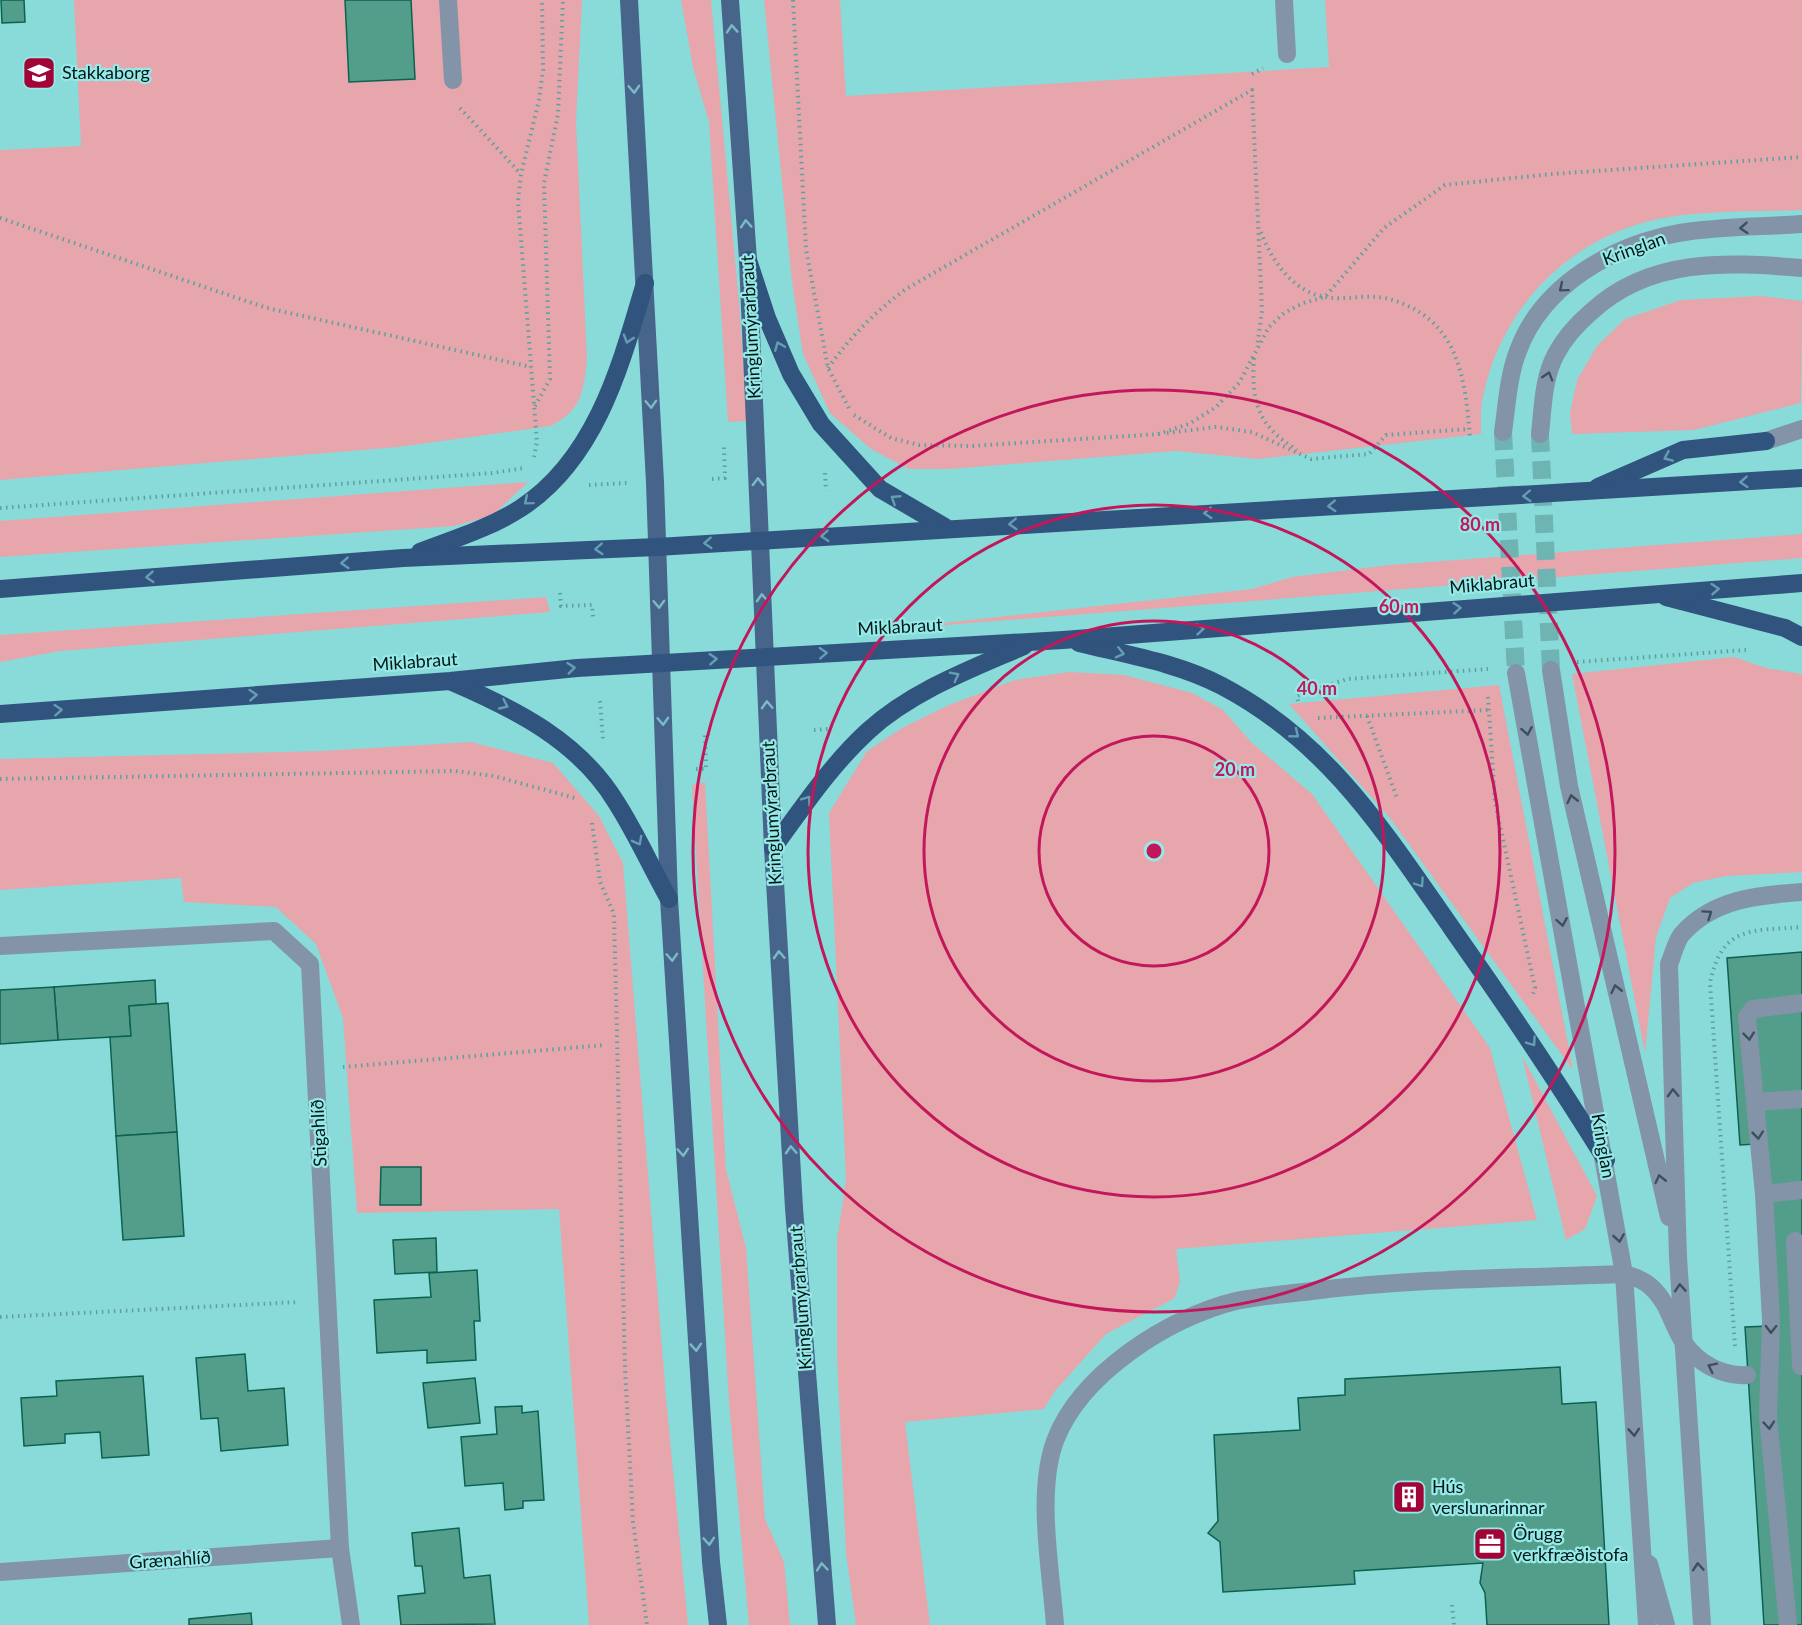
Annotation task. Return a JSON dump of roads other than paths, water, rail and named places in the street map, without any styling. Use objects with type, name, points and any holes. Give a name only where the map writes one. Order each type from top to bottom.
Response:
[{"type":"highway","points":[[748,260],[767,318],[791,374],[821,424],[880,489],[946,528]]},
{"type":"highway","points":[[403,558],[481,529],[522,507],[567,466],[586,439],[617,376],[645,283]]},
{"type":"highway","points":[[1586,493],[1683,450],[1766,441]]},
{"type":"highway","points":[[0,589],[403,558],[657,547],[946,528],[1586,493],[1802,478]]},
{"type":"highway","name":"Miklabraut","points":[[0,714],[450,681],[661,662],[1037,641],[1650,593],[1797,586]]},
{"type":"highway","points":[[1650,593],[1785,628],[1802,637]]},
{"type":"highway","points":[[1063,639],[1176,666],[1221,686],[1296,734],[1334,771],[1376,821],[1544,1060],[1606,1160]]},
{"type":"highway","points":[[773,848],[842,758],[885,717],[963,672],[1037,641]]},
{"type":"highway","points":[[450,681],[510,707],[544,729],[594,773],[616,801],[669,899]]},
{"type":"main road","points":[[629,0],[657,547],[669,899],[694,1319],[711,1563],[718,1625]]},
{"type":"main road","name":"Kringlumýrarbraut","points":[[730,0],[748,260],[773,848],[794,1208],[827,1625]]},
{"type":"street","points":[[448,0],[453,80]]},
{"type":"street","points":[[1284,0],[1287,54]]},
{"type":"street","name":"Kringlan","points":[[1503,432],[1510,376],[1518,349],[1535,319],[1556,293],[1588,267],[1620,250],[1679,233],[1802,224]]},
{"type":"street","name":"Kringlan","points":[[1540,434],[1546,382],[1556,354],[1572,329],[1608,296],[1639,280],[1675,268],[1731,262],[1802,268]]},
{"type":"street","points":[[1766,441],[1802,429]]},
{"type":"street","points":[[1766,441],[1802,439]]},
{"type":"street","points":[[1551,670],[1569,786],[1678,1257]]},
{"type":"street","name":"Kringlan","points":[[1516,673],[1606,1160],[1624,1274],[1647,1625]]},
{"type":"street","points":[[1702,1625],[1678,1257],[1669,964],[1681,935],[1712,910],[1756,895],[1802,892]]},
{"type":"street","name":"Stigahlíð","points":[[0,946],[274,931],[310,964],[340,1548],[351,1625]]},
{"type":"street","points":[[1788,1625],[1768,1417],[1771,1320],[1764,1194],[1747,1017],[1753,1009],[1802,1003]]},
{"type":"street","points":[[1755,1102],[1802,1099]]},
{"type":"street","points":[[1764,1194],[1802,1190]]},
{"type":"street","points":[[1770,1367],[1801,1366],[1795,1241]]},
{"type":"street","points":[[1055,1625],[1044,1483],[1055,1441],[1076,1406],[1104,1374],[1141,1344],[1180,1322],[1235,1301],[1374,1283],[1624,1274],[1640,1278],[1661,1298],[1684,1346],[1697,1359],[1712,1367],[1742,1375]]},
{"type":"street","points":[[1642,1545],[1657,1585],[1666,1625]]},
{"type":"street","name":"Grænahlíð","points":[[0,1572],[340,1548]]},
{"type":"tunnel","points":[[1503,432],[1516,673]]},
{"type":"tunnel","points":[[1540,434],[1551,670]]},
{"type":"place","name":"Stakkaborg","points":[[39,73]]},
{"type":"place","name":"Hús verslunarinnar","points":[[1409,1497]]},
{"type":"place","name":"Örugg verkfræðistofa","points":[[1490,1544]]}]
